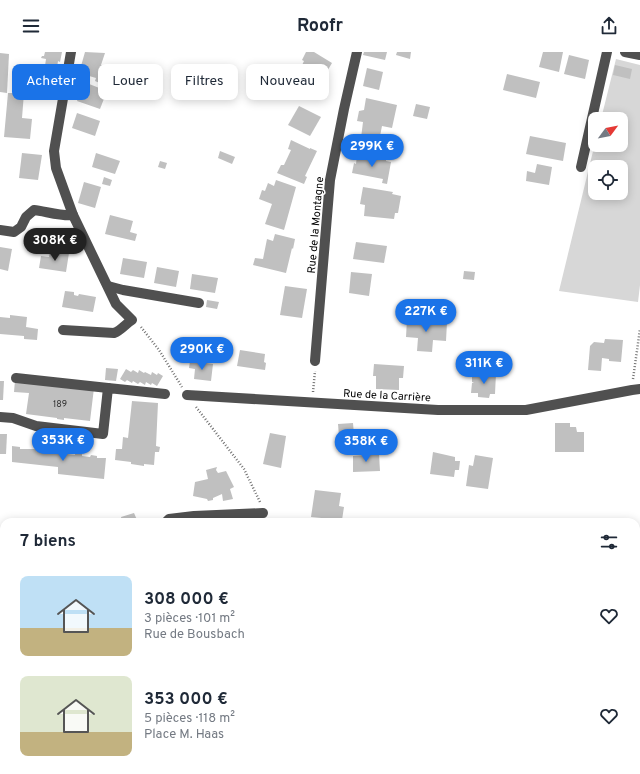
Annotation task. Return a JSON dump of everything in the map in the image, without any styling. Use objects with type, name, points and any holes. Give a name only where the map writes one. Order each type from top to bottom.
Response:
[{"type":"street","points":[[63,330],[114,333],[121,331],[125,324],[132,320],[116,304],[73,215],[56,168],[54,151],[71,52]]},
{"type":"street","name":"Rue de la Montagne","points":[[316,361],[330,180],[357,52]]},
{"type":"street","points":[[580,167],[607,52]]},
{"type":"street","points":[[625,52],[640,55]]},
{"type":"street","points":[[0,230],[14,232],[22,227],[26,217],[34,210],[67,216],[73,215]]},
{"type":"street","points":[[108,286],[123,290],[200,303]]},
{"type":"street","points":[[16,378],[165,394]]},
{"type":"street","points":[[0,417],[13,418],[36,426],[103,434],[108,388]]},
{"type":"street","name":"Rue de la Carrière","points":[[186,395],[438,410],[526,410],[636,390]]},
{"type":"street","points":[[181,518],[194,516],[263,513]]},
{"type":"path","points":[[132,320],[144,330],[160,350],[179,379],[186,395],[244,469],[258,497],[263,513]]},
{"type":"path","points":[[636,390],[640,329]]},
{"type":"path","points":[[312,402],[316,361]]},
{"type":"shaded area","points":[[616,59],[640,65],[640,285],[638,302],[559,291],[588,172],[588,200],[628,200],[628,160],[591,160],[593,152],[628,152],[628,112],[603,112]]},
{"type":"building","points":[[45,52],[62,52],[60,62],[58,61],[58,64],[45,64],[46,59],[41,58],[44,56]]},
{"type":"building","points":[[85,52],[105,53],[101,64],[98,64],[98,82],[95,81],[96,78],[90,76],[90,64],[82,64]]},
{"type":"building","points":[[306,52],[314,52],[332,63],[329,68],[329,64],[303,64],[304,61],[302,60]]},
{"type":"building","points":[[364,52],[387,52],[385,60],[363,55]]},
{"type":"building","points":[[397,52],[411,52],[410,59],[396,55]]},
{"type":"building","points":[[543,52],[563,52],[559,72],[539,67]]},
{"type":"building","points":[[0,53],[9,54],[7,93],[0,92]]},
{"type":"building","points":[[569,55],[589,60],[585,79],[564,74]]},
{"type":"building","points":[[615,65],[632,69],[630,79],[613,75]]},
{"type":"building","points":[[367,68],[383,72],[379,90],[363,86]]},
{"type":"building","points":[[507,74],[540,82],[536,98],[503,90]]},
{"type":"building","points":[[90,84],[98,87],[98,100],[104,100],[100,109],[77,101],[90,100]]},
{"type":"building","points":[[8,93],[12,93],[12,100],[23,100],[22,118],[32,119],[30,139],[4,137]]},
{"type":"building","points":[[366,98],[397,105],[392,128],[382,126],[379,141],[379,147],[395,150],[394,157],[356,150],[358,137],[361,138],[363,122],[357,121],[359,111],[364,110]]},
{"type":"building","points":[[416,104],[430,107],[427,119],[413,116]]},
{"type":"building","points":[[299,106],[321,117],[310,136],[288,125]]},
{"type":"building","points":[[77,113],[100,121],[95,136],[72,128]]},
{"type":"building","points":[[530,136],[566,143],[563,161],[526,154]]},
{"type":"building","points":[[291,140],[317,151],[305,176],[307,177],[304,184],[277,173],[281,165],[284,165],[291,150],[288,149]]},
{"type":"building","points":[[220,151],[235,157],[232,164],[218,158]]},
{"type":"building","points":[[22,153],[42,155],[38,180],[19,178]]},
{"type":"building","points":[[96,153],[120,161],[115,174],[92,167]]},
{"type":"building","points":[[357,155],[391,162],[387,184],[382,183],[383,179],[352,173],[354,163],[356,164]]},
{"type":"building","points":[[160,161],[167,163],[165,169],[158,167]]},
{"type":"building","points":[[537,164],[552,167],[549,185],[526,181],[527,171],[535,173]]},
{"type":"building","points":[[104,177],[112,180],[110,186],[102,184]]},
{"type":"building","points":[[276,180],[296,187],[284,230],[265,224],[272,204],[259,199],[262,190],[265,191],[268,183],[274,186]]},
{"type":"building","points":[[84,182],[101,187],[95,208],[78,203]]},
{"type":"building","points":[[363,187],[393,192],[392,194],[401,196],[398,213],[395,213],[394,219],[364,216],[365,205],[360,204]]},
{"type":"building","points":[[110,215],[133,221],[130,232],[137,234],[135,241],[105,234]]},
{"type":"building","points":[[275,234],[295,239],[286,273],[253,265],[255,258],[263,259],[267,239],[273,241]]},
{"type":"building","points":[[356,242],[387,246],[384,263],[353,259]]},
{"type":"building","points":[[0,247],[12,249],[8,271],[0,269]]},
{"type":"building","points":[[50,251],[69,253],[66,272],[39,268],[41,256],[49,257]]},
{"type":"building","points":[[123,258],[147,262],[144,278],[120,274]]},
{"type":"building","points":[[157,267],[179,271],[176,287],[154,283]]},
{"type":"building","points":[[464,271],[475,272],[474,280],[463,279]]},
{"type":"building","points":[[351,272],[372,274],[369,296],[349,293]]},
{"type":"building","points":[[192,274],[218,278],[215,293],[190,289]]},
{"type":"building","points":[[285,286],[307,289],[302,318],[280,315]]},
{"type":"building","points":[[65,291],[74,292],[74,295],[78,296],[79,294],[96,297],[93,312],[62,307]]},
{"type":"building","points":[[207,300],[219,302],[217,309],[206,307]]},
{"type":"building","points":[[10,315],[27,317],[26,327],[38,329],[37,340],[24,339],[24,336],[0,334],[0,317],[10,318]]},
{"type":"building","points":[[407,319],[447,322],[446,341],[433,340],[432,352],[417,351],[418,338],[406,337]]},
{"type":"building","points":[[605,339],[623,340],[621,362],[609,361],[609,359],[602,358],[601,371],[588,370],[590,346],[594,342],[604,343]]},
{"type":"building","points":[[240,350],[265,354],[265,370],[237,366]]},
{"type":"building","points":[[190,361],[213,364],[211,381],[194,379],[195,369],[189,368]]},
{"type":"building","points":[[374,364],[404,366],[403,378],[399,378],[399,390],[376,389],[376,376],[373,376]]},
{"type":"building","points":[[106,368],[118,369],[116,381],[105,380]]},
{"type":"building","points":[[126,369],[131,372],[133,370],[138,373],[139,370],[151,375],[152,372],[157,375],[158,373],[163,376],[157,386],[146,382],[145,385],[140,382],[138,384],[133,381],[132,383],[127,380],[125,382],[120,379]]},
{"type":"building","points":[[486,372],[496,373],[495,394],[490,394],[489,398],[478,397],[478,393],[471,393],[472,383],[474,383],[472,382],[472,374],[486,375]]},
{"type":"building","points":[[15,380],[94,388],[90,421],[64,418],[64,420],[26,414],[29,393],[14,392]]},
{"type":"building","points":[[0,381],[4,381],[3,400],[0,400]]},
{"type":"building","points":[[132,401],[158,403],[156,446],[160,447],[159,452],[155,452],[154,465],[144,464],[144,466],[131,464],[131,462],[115,460],[116,449],[122,449],[123,437],[128,438]]},
{"type":"building","points":[[353,423],[354,435],[339,436],[338,424]]},
{"type":"building","points":[[555,423],[570,423],[570,427],[576,427],[577,432],[584,432],[584,452],[555,452]]},
{"type":"building","points":[[270,433],[286,436],[281,468],[263,464]]},
{"type":"building","points":[[0,434],[7,434],[6,454],[0,454]]},
{"type":"building","points":[[12,446],[20,447],[20,449],[36,449],[36,451],[44,452],[44,450],[60,454],[60,452],[67,452],[67,454],[75,455],[75,453],[82,454],[82,456],[90,457],[91,455],[97,456],[97,458],[106,458],[104,479],[58,474],[58,467],[12,462]]},
{"type":"building","points":[[433,452],[455,457],[455,461],[460,461],[459,470],[455,470],[454,477],[430,474]]},
{"type":"building","points":[[379,454],[380,471],[353,472],[353,456]]},
{"type":"building","points":[[475,455],[493,458],[488,489],[466,486],[469,465],[473,466]]},
{"type":"building","points":[[217,467],[216,470],[218,473],[226,471],[234,487],[230,489],[233,499],[223,501],[222,494],[213,498],[213,500],[208,501],[207,499],[193,496],[195,482],[208,479],[206,470]]},
{"type":"building","points":[[315,490],[341,493],[339,506],[344,507],[342,518],[311,517]]},
{"type":"building","points":[[134,513],[136,518],[121,518]]}]
